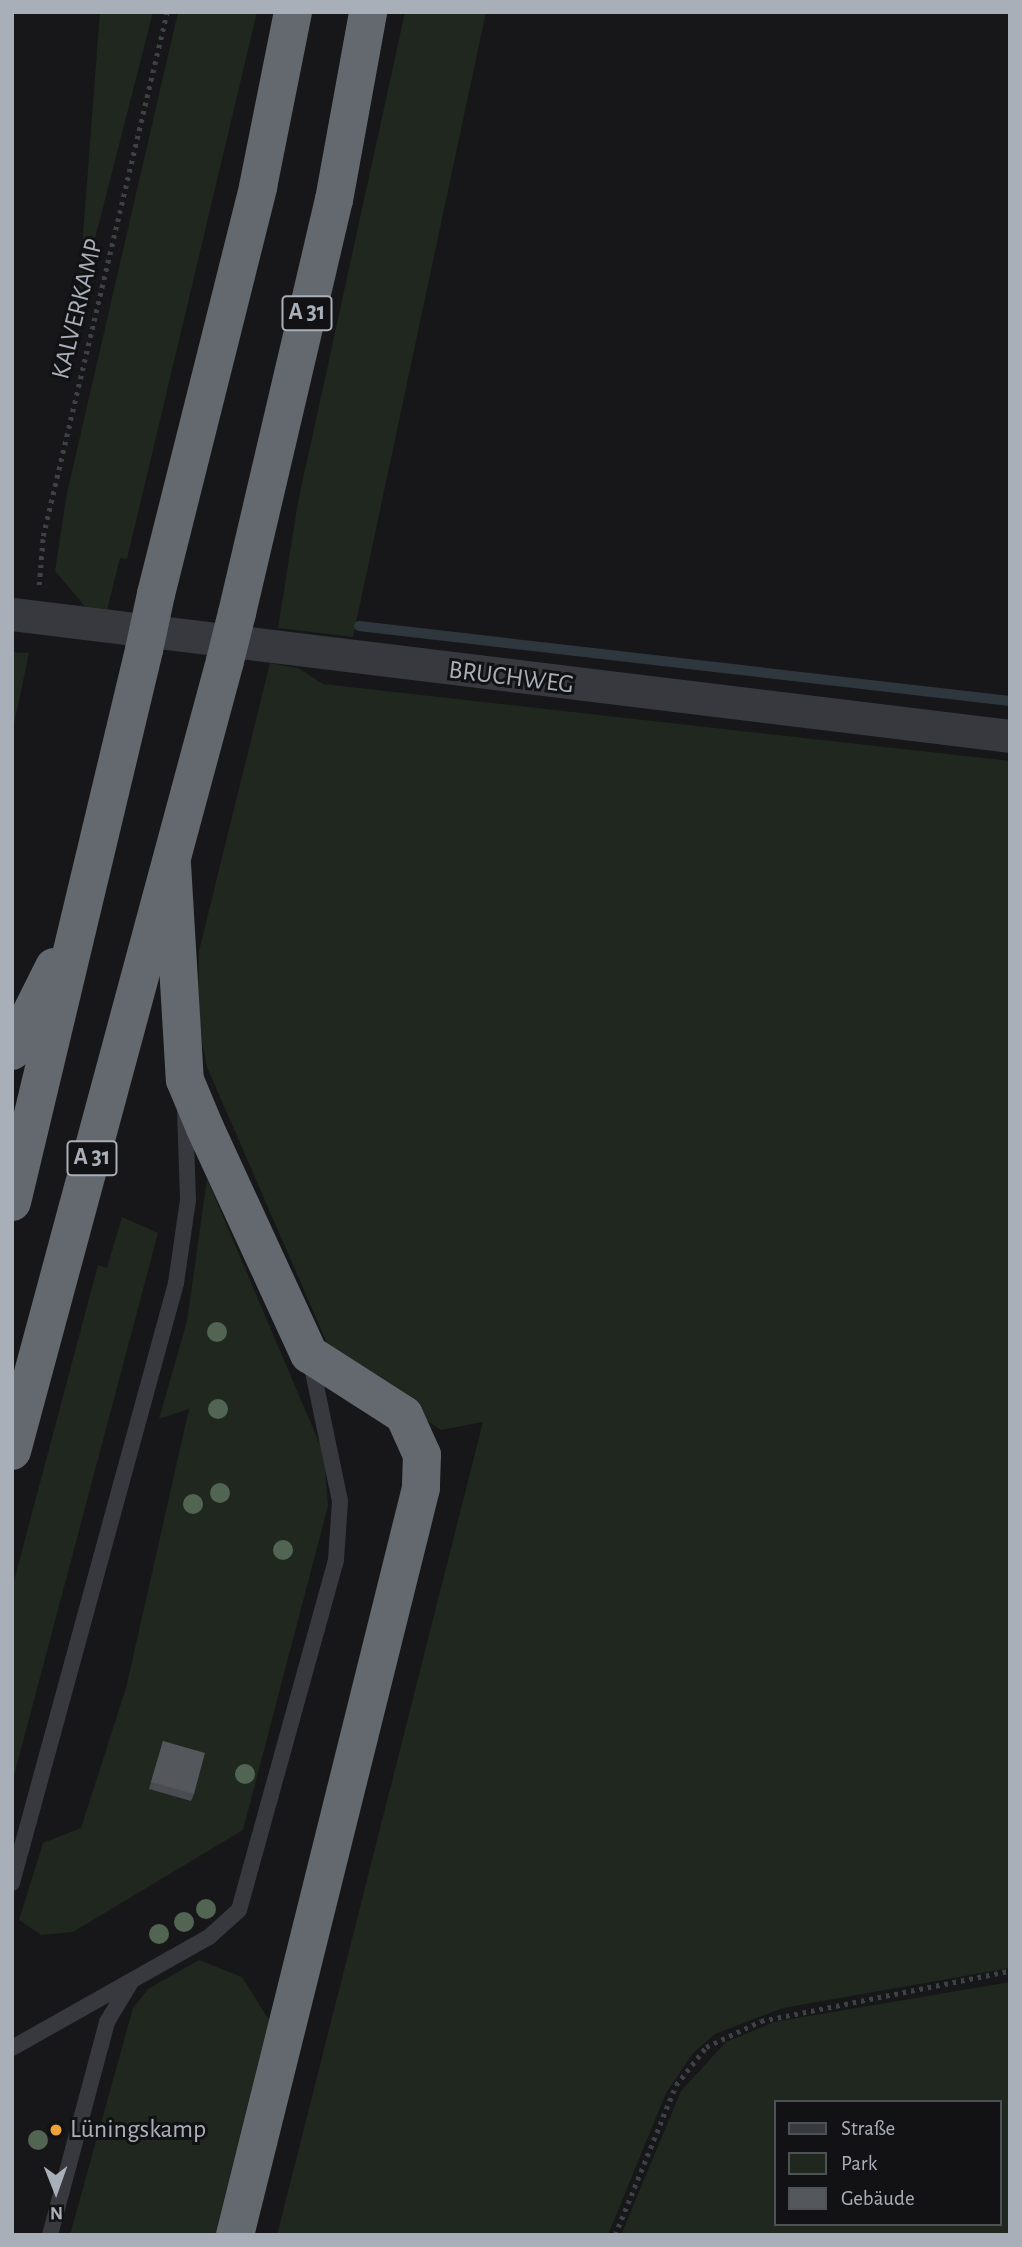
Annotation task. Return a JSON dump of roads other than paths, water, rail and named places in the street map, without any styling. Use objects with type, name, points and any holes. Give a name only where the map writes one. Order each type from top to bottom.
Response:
[{"type":"highway","name":"A 31","points":[[12,1202],[156,594],[258,187],[293,12]]},
{"type":"highway","name":"A 31","points":[[12,1451],[172,864],[237,613],[334,200],[368,12]]},
{"type":"highway","points":[[172,864],[185,1080],[309,1354],[404,1415],[422,1455],[421,1488],[235,2235]]},
{"type":"highway","points":[[12,1051],[85,902]]},
{"type":"street","name":"BRUCHWEG","points":[[24,615],[1010,736]]},
{"type":"lane","points":[[12,1883],[176,1283],[188,1200],[185,1080]]},
{"type":"lane","points":[[12,2048],[209,1937],[239,1910],[336,1560],[340,1501],[309,1354]]},
{"type":"lane","points":[[50,2235],[107,2022],[131,1981]]},
{"type":"waterway","points":[[359,626],[1010,701]]},
{"type":"place","name":"Lüningskamp","points":[[56,2130]]}]
